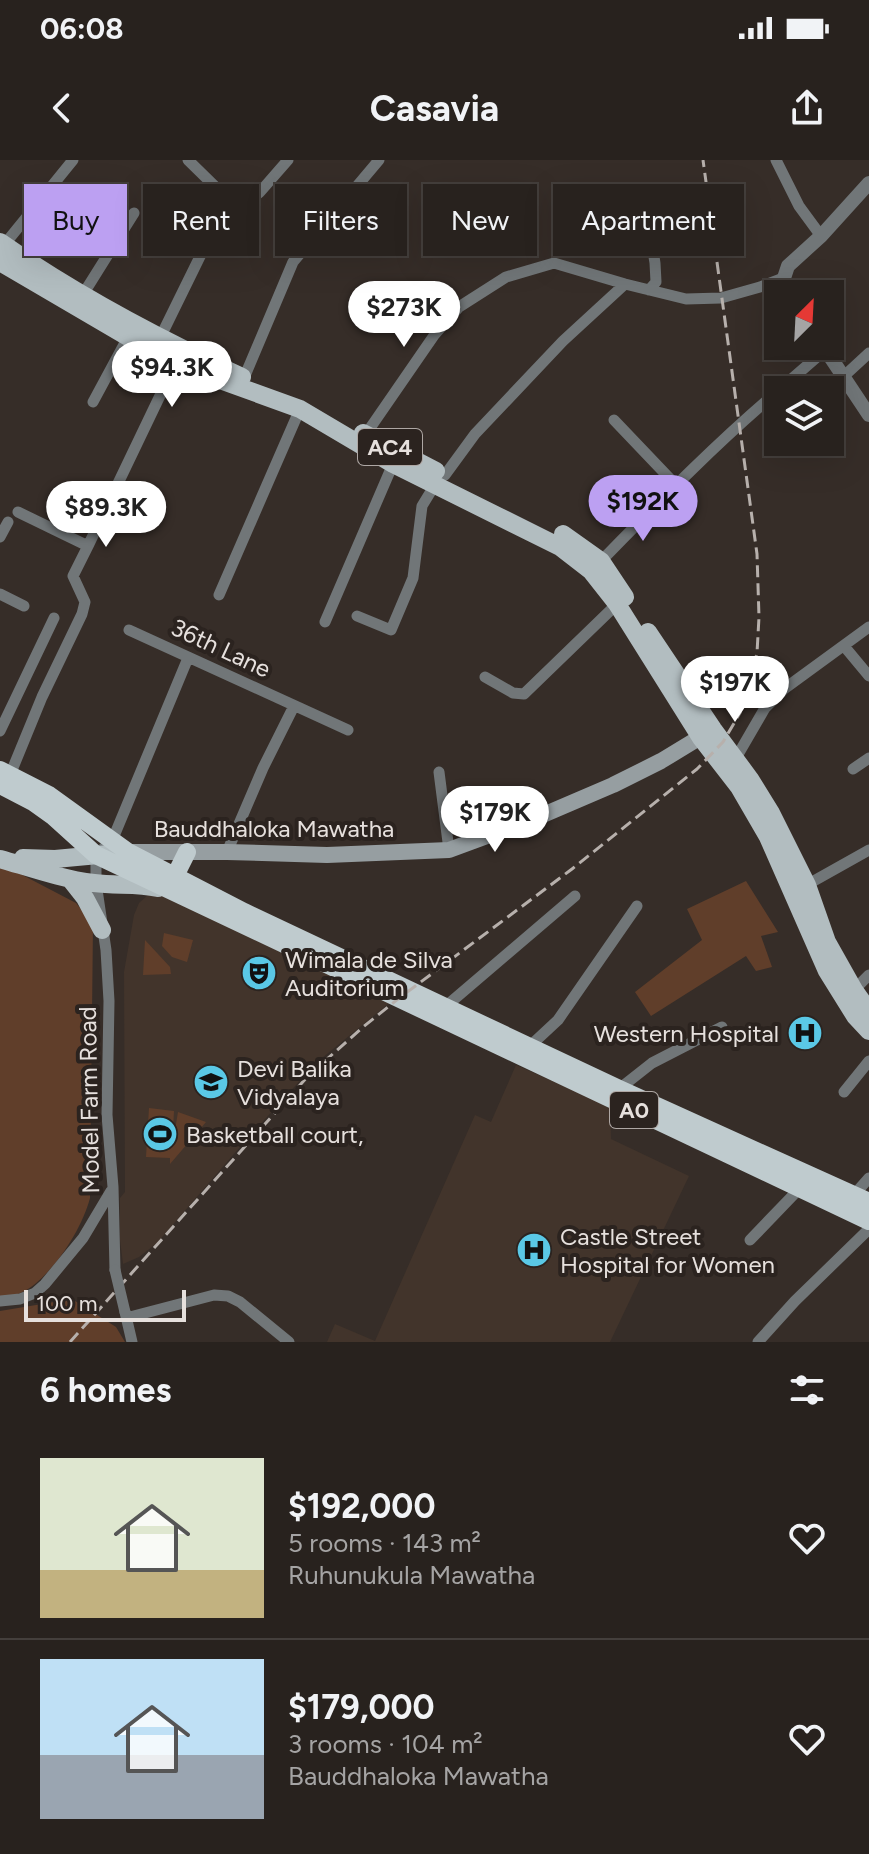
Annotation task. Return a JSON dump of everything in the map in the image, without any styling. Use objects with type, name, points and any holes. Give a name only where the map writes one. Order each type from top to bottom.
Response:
[{"type":"highway","name":"A0","points":[[3,777],[49,795],[172,883],[681,1133],[869,1221]]},
{"type":"highway","name":"A0","points":[[3,777],[96,855],[244,912],[619,1089],[862,1198]]},
{"type":"highway","points":[[172,883],[187,852]]},
{"type":"main road","name":"AC4","points":[[1,250],[160,338],[209,376],[300,409],[393,464],[440,479],[561,533],[596,566],[707,733],[869,1011]]},
{"type":"main road","name":"AC4","points":[[1,250],[128,337],[244,378],[366,434],[440,479]]},
{"type":"main road","name":"AC4","points":[[596,566],[617,604],[707,733],[736,758],[771,813],[827,971],[855,1016],[869,1031]]},
{"type":"main road","name":"Bauddhaloka Mawatha","points":[[0,858],[55,859],[128,852],[327,855],[449,850],[613,785],[707,733]]},
{"type":"main road","name":"Bauddhaloka Mawatha","points":[[0,858],[70,879],[96,883],[172,883]]},
{"type":"main road","points":[[70,879],[85,898],[102,930]]},
{"type":"street","points":[[1,250],[73,160]]},
{"type":"street","points":[[188,160],[212,184]]},
{"type":"street","points":[[259,193],[288,160]]},
{"type":"street","points":[[244,378],[293,262],[379,160]]},
{"type":"street","points":[[776,160],[799,206],[821,236]]},
{"type":"street","points":[[366,434],[435,334],[459,307],[506,277],[554,263],[686,299],[721,298],[783,278],[788,266],[821,236],[869,183]]},
{"type":"street","points":[[82,296],[134,213]]},
{"type":"street","points":[[160,338],[200,256]]},
{"type":"street","points":[[649,290],[656,282],[654,256]]},
{"type":"street","points":[[357,616],[391,630],[413,578],[422,506],[440,479],[494,413],[563,341],[625,284]]},
{"type":"street","points":[[93,402],[128,337]]},
{"type":"street","points":[[844,376],[869,353]]},
{"type":"street","points":[[3,777],[82,614],[85,602],[73,576],[179,355]]},
{"type":"street","points":[[793,376],[811,360]]},
{"type":"street","points":[[844,378],[869,415]]},
{"type":"street","points":[[596,566],[675,484],[764,402]]},
{"type":"street","points":[[219,595],[300,409]]},
{"type":"street","points":[[614,420],[675,484]]},
{"type":"street","points":[[325,622],[393,464]]},
{"type":"street","points":[[18,512],[88,546]]},
{"type":"street","points":[[0,537],[8,522]]},
{"type":"street","points":[[0,594],[24,606]]},
{"type":"street","points":[[485,677],[513,693],[524,694],[617,604]]},
{"type":"street","points":[[0,731],[54,618]]},
{"type":"street","points":[[736,758],[765,708],[784,689],[869,627]]},
{"type":"street","name":"36th Lane","points":[[129,630],[348,730]]},
{"type":"street","points":[[844,646],[869,676]]},
{"type":"street","points":[[96,855],[112,841],[188,658]]},
{"type":"street","points":[[227,852],[294,706]]},
{"type":"street","points":[[853,769],[869,758]]},
{"type":"street","points":[[439,772],[449,850]]},
{"type":"street","points":[[800,888],[869,850]]},
{"type":"street","name":"Model Farm Road","points":[[96,855],[96,883],[106,950],[109,1001],[107,1115],[115,1270],[132,1342]]},
{"type":"street","points":[[445,1007],[575,896]]},
{"type":"street","points":[[529,1047],[558,1020],[637,906]]},
{"type":"street","points":[[854,990],[869,975]]},
{"type":"street","points":[[619,1089],[652,1063],[722,1027]]},
{"type":"street","points":[[844,1092],[869,1061]]},
{"type":"street","points":[[862,1198],[869,1178]]},
{"type":"street","points":[[0,1301],[20,1299],[35,1293],[45,1284],[83,1238],[113,1187]]},
{"type":"street","points":[[750,1240],[801,1187]]},
{"type":"street","points":[[758,1342],[869,1229]]},
{"type":"street","points":[[126,1315],[214,1295],[228,1296],[240,1302],[289,1342]]},
{"type":"shaded area","points":[[0,868],[11,869],[76,903],[93,924],[90,1198],[75,1233],[53,1266],[31,1287],[0,1301]]},
{"type":"shaded area","points":[[746,881],[778,932],[761,936],[772,967],[756,971],[746,956],[651,1016],[635,992],[702,940],[687,909]]},
{"type":"shaded area","name":"Devi Balika Vidyalaya","points":[[160,892],[393,1000],[316,1063],[157,1243],[139,1257],[123,1264],[120,1198],[125,1192],[124,972],[139,903],[148,895]]},
{"type":"shaded area","points":[[164,933],[193,940],[187,962],[172,957],[162,946]]},
{"type":"shaded area","points":[[145,940],[170,967],[171,974],[143,975]]},
{"type":"shaded area","name":"Castle Street Hospital for Women","points":[[516,1065],[610,1106],[611,1139],[689,1176],[610,1342],[327,1342],[335,1324],[375,1341],[475,1115],[491,1122]]},
{"type":"shaded area","points":[[149,1108],[174,1111],[172,1148],[178,1112],[206,1122],[170,1164],[170,1158],[146,1157]]},
{"type":"shaded area","points":[[72,1299],[116,1327],[125,1342],[0,1342],[0,1311]]},
{"type":"railway","points":[[70,1342],[308,1076],[398,999],[572,869],[697,769],[723,742],[740,713],[757,653],[757,554],[703,160]]},
{"type":"place","name":"Wimala de Silva Auditorium","points":[[259,973]]},
{"type":"place","name":"Western Hospital","points":[[805,1033]]},
{"type":"place","name":"Devi Balika Vidyalaya","points":[[211,1082]]},
{"type":"place","name":"Basketball court,","points":[[160,1134]]},
{"type":"place","name":"Castle Street Hospital for Women","points":[[534,1250]]}]
